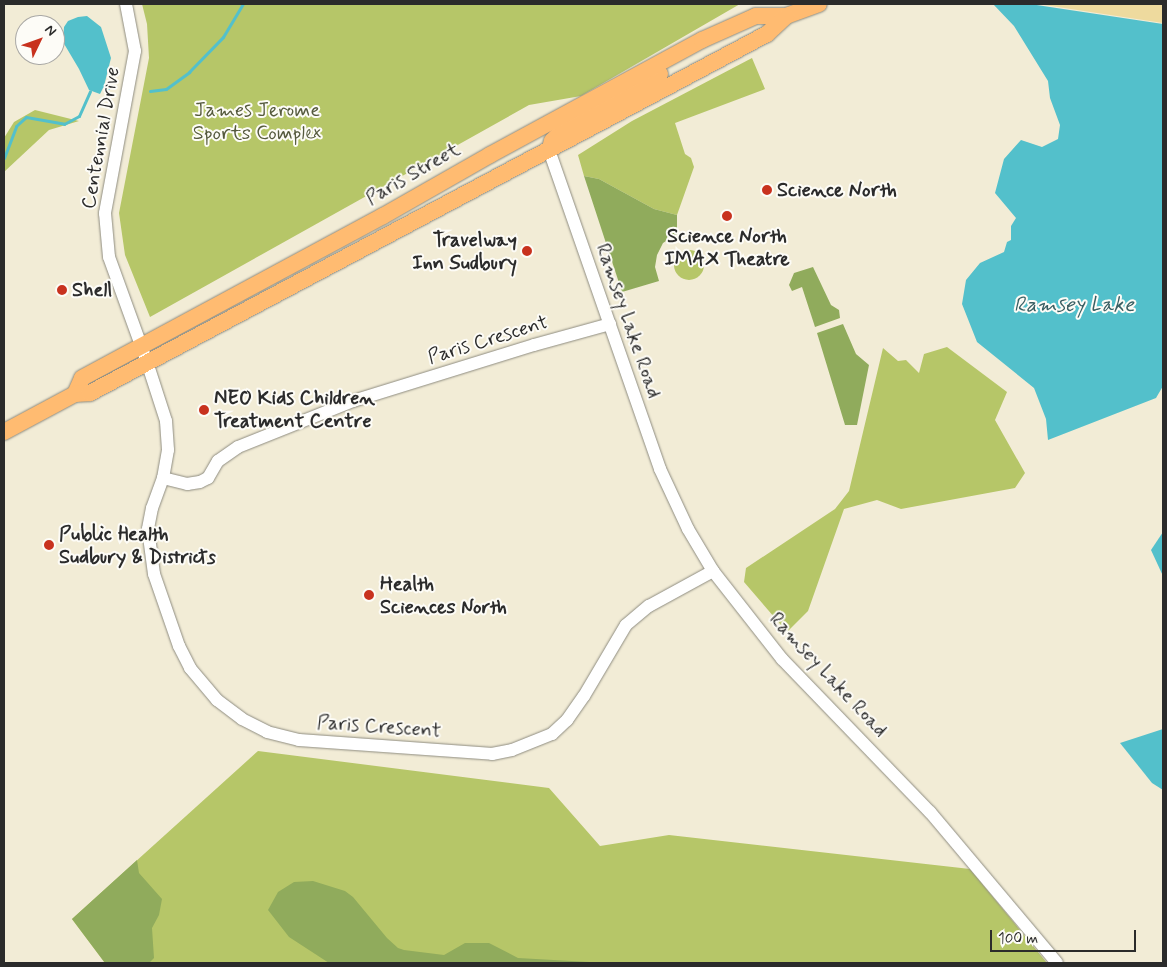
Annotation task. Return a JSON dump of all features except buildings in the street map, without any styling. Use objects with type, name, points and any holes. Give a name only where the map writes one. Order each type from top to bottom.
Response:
[{"type":"main road","name":"Paris Street","points":[[75,394],[82,378],[383,216],[517,140],[702,40],[756,16],[786,16],[819,4]]},
{"type":"main road","points":[[517,140],[532,139],[542,143],[549,150],[552,141],[563,130],[700,52],[756,16]]},
{"type":"main road","name":"Paris Street","points":[[4,432],[75,394],[90,393],[549,150],[767,34],[786,16]]},
{"type":"street","name":"Centennial Drive","points":[[126,4],[134,51],[105,213],[109,257],[147,362]]},
{"type":"street","name":"Ramsey Lake Road","points":[[549,150],[660,469],[688,529],[713,571],[782,659],[930,812],[1057,963]]},
{"type":"street","name":"Paris Crescent","points":[[163,478],[187,484],[200,482],[208,478],[218,461],[238,447],[353,401],[534,345],[610,324]]},
{"type":"street","name":"Paris Crescent","points":[[147,362],[166,421],[168,450],[163,478],[152,508],[148,529],[149,548],[154,574],[190,668],[217,700],[242,719],[267,732],[300,740],[492,754],[529,745],[552,734],[567,720],[588,690],[626,625],[649,606],[713,571]]},
{"type":"green space","name":"James Jerome Sports Complex","points":[[142,4],[740,4],[581,96],[529,105],[150,317],[125,255],[119,213],[149,58],[147,24]]},
{"type":"green space","points":[[752,58],[765,89],[675,123],[685,154],[691,158],[694,167],[677,215],[654,209],[599,179],[584,176],[578,155],[632,121]]},
{"type":"green space","points":[[35,110],[79,121],[49,130],[4,172],[4,138],[14,122]]},
{"type":"green space","points":[[584,176],[599,179],[654,209],[677,215],[677,234],[663,243],[657,255],[655,267],[659,281],[622,292]]},
{"type":"green space","points":[[689,250],[699,255],[704,265],[699,275],[689,280],[679,275],[674,265],[679,255]]},
{"type":"green space","points":[[813,267],[831,305],[839,310],[840,318],[815,327],[802,287],[792,291],[789,285],[794,273]]},
{"type":"green space","points":[[843,324],[856,354],[869,365],[857,425],[845,425],[817,333]]},
{"type":"green space","points":[[947,347],[1007,392],[995,420],[1025,473],[1015,488],[901,509],[877,500],[844,509],[808,611],[787,632],[744,582],[746,568],[835,509],[849,491],[883,348],[898,361],[906,360],[919,373],[924,354]]},
{"type":"green space","points":[[258,751],[549,788],[600,846],[669,835],[970,869],[1047,963],[105,963],[72,919]]},
{"type":"green space","points":[[137,860],[139,873],[162,899],[159,915],[152,928],[154,958],[149,963],[105,963],[72,919]]},
{"type":"green space","points":[[313,881],[345,891],[353,897],[387,938],[398,948],[404,950],[444,955],[465,943],[489,943],[518,958],[607,963],[329,963],[289,937],[268,910],[278,892],[294,882]]},
{"type":"sand","points":[[1038,4],[1163,4],[1163,23]]},
{"type":"water","name":"Ramsey Lake","points":[[993,4],[1030,4],[1163,24],[1163,386],[1156,398],[1048,440],[1046,419],[1034,388],[977,342],[962,304],[966,280],[980,263],[1004,252],[1007,242],[1011,240],[1011,226],[1016,218],[995,193],[1004,159],[1021,140],[1042,147],[1058,139],[1060,125],[1050,98],[1048,81],[1014,26]]},
{"type":"water","points":[[87,16],[101,27],[111,58],[100,94],[89,90],[65,45],[65,26],[68,21]]},
{"type":"water","points":[[1163,532],[1163,576],[1151,550]]},
{"type":"water","points":[[1163,729],[1163,790],[1152,783],[1120,743]]},
{"type":"waterway","points":[[150,91],[166,89],[189,72],[223,37],[243,4]]},
{"type":"waterway","points":[[104,86],[109,88]]},
{"type":"waterway","points":[[4,158],[16,126],[26,117],[64,124],[79,116],[90,91]]},
{"type":"place","name":"Science North","points":[[767,190]]},
{"type":"place","name":"Science North IMAX Theatre","points":[[727,216]]},
{"type":"place","name":"Travelway Inn Sudbury","points":[[527,251]]},
{"type":"place","name":"Shell","points":[[62,290]]},
{"type":"place","name":"NEO Kids Children Treatment Centre","points":[[204,410]]},
{"type":"place","name":"Public Health Sudbury & Districts","points":[[49,545]]},
{"type":"place","name":"Health Sciences North","points":[[369,595]]}]
